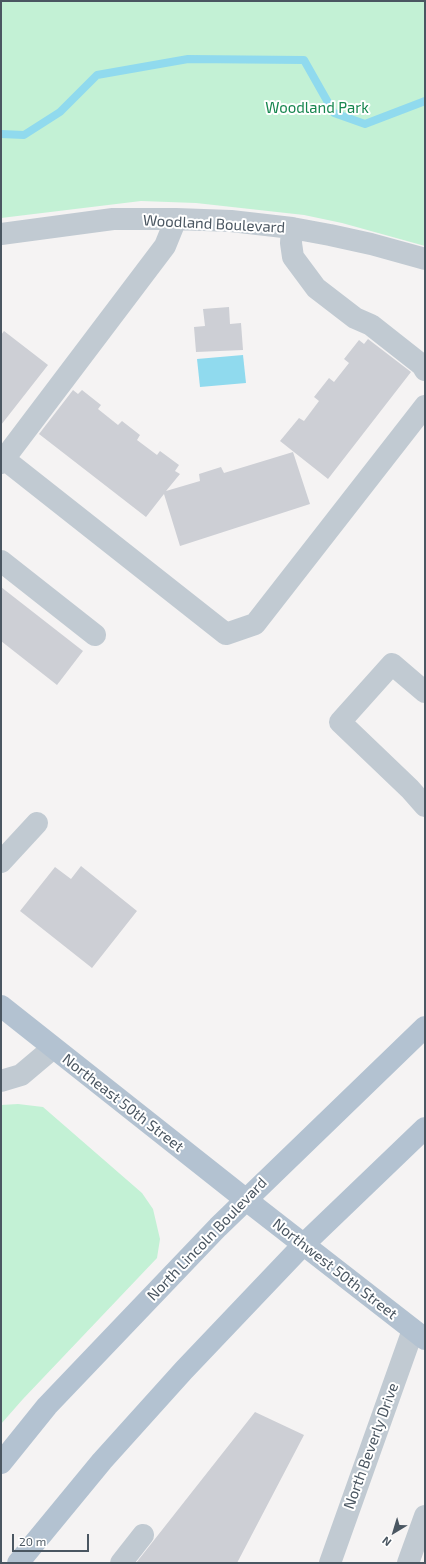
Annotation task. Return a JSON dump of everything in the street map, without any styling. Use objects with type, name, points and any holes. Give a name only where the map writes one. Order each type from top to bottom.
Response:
[{"type":"main road","name":"Northeast 50th Street","points":[[1,1006],[245,1199]]},
{"type":"main road","name":"North Lincoln Boulevard","points":[[1,1463],[47,1406],[245,1199],[425,1026]]},
{"type":"main road","points":[[18,1563],[102,1460],[184,1370],[304,1245],[425,1128]]},
{"type":"main road","name":"Northwest 50th Street","points":[[245,1199],[419,1334]]},
{"type":"street","name":"Woodland Boulevard","points":[[1,234],[113,219],[176,219],[230,222],[292,228],[371,244],[425,259]]},
{"type":"street","points":[[176,219],[165,246],[3,461],[226,634],[255,624],[425,406]]},
{"type":"street","points":[[292,228],[291,243],[293,257],[316,288],[355,318],[371,325],[422,365],[425,370]]},
{"type":"street","points":[[1,561],[95,635]]},
{"type":"street","points":[[425,692],[392,664],[340,722],[410,789],[425,806]]},
{"type":"street","points":[[1,862],[37,823]]},
{"type":"street","points":[[1,1081],[20,1075],[53,1048]]},
{"type":"street","name":"North Beverly Drive","points":[[330,1563],[419,1334]]},
{"type":"street","points":[[408,1563],[425,1516]]},
{"type":"street","points":[[121,1563],[143,1535]]},
{"type":"green space","name":"Woodland Park","points":[[1,1],[425,1],[425,246],[342,223],[304,215],[196,203],[141,201],[1,218]]},
{"type":"green space","points":[[18,1104],[43,1107],[142,1193],[153,1209],[160,1239],[157,1258],[1,1424],[1,1105]]},
{"type":"water","points":[[243,355],[246,383],[200,387],[197,359]]},
{"type":"building","points":[[229,307],[230,324],[241,323],[243,350],[196,352],[194,327],[205,326],[203,309]]},
{"type":"building","points":[[4,331],[48,365],[1,425],[1,335]]},
{"type":"building","points":[[368,339],[411,372],[328,479],[280,441],[299,418],[304,421],[319,401],[314,397],[329,378],[334,382],[349,363],[344,359],[359,340],[364,344]]},
{"type":"building","points":[[73,390],[78,394],[82,390],[101,405],[98,409],[118,425],[122,421],[140,435],[137,440],[157,455],[160,451],[179,465],[175,471],[180,474],[166,491],[200,481],[199,474],[221,467],[224,473],[293,452],[310,504],[180,546],[164,494],[146,517],[39,434]]},
{"type":"building","points":[[1,587],[83,651],[57,685],[1,641]]},
{"type":"building","points":[[81,866],[137,911],[92,968],[20,911],[55,867],[71,879]]},
{"type":"building","points":[[255,1412],[304,1435],[237,1563],[136,1563]]},
{"type":"waterway","points":[[1,134],[24,135],[60,112],[97,75],[188,59],[304,60],[334,113],[365,124],[425,101]]}]
